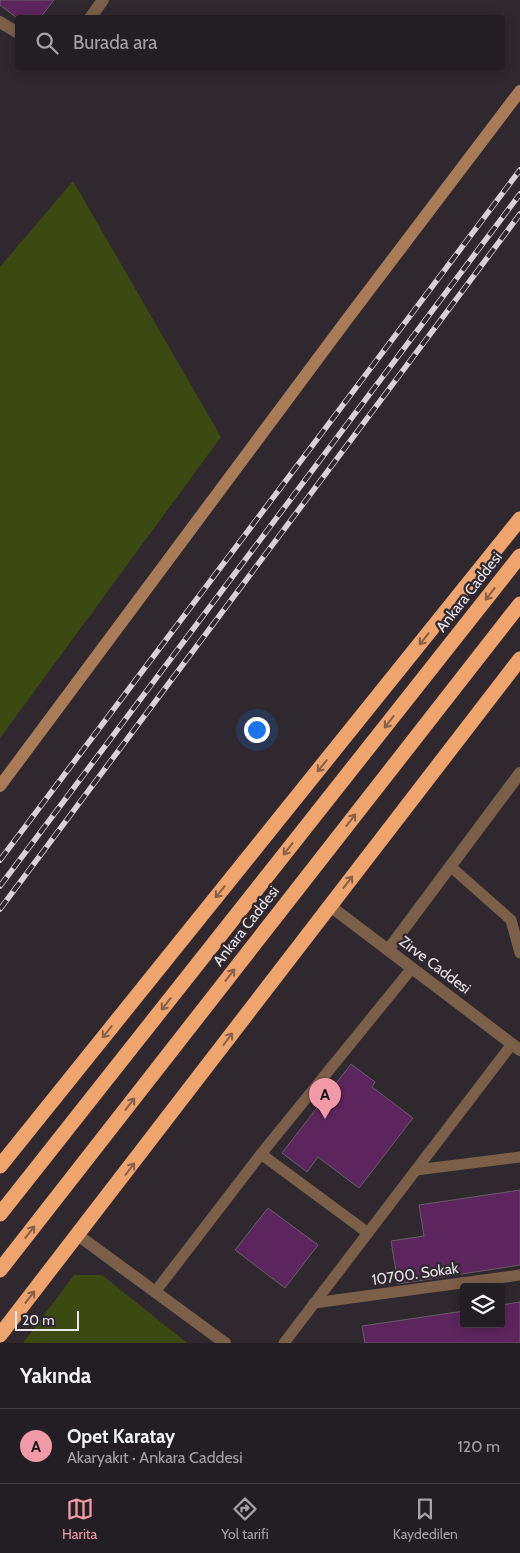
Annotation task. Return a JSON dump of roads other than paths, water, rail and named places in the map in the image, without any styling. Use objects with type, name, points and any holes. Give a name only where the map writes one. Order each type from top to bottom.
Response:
[{"type":"highway","points":[[0,1166],[520,519]]},
{"type":"highway","name":"Ankara Caddesi","points":[[0,1214],[520,556]]},
{"type":"highway","name":"Ankara Caddesi","points":[[0,1270],[520,604]]},
{"type":"highway","points":[[0,1335],[79,1236],[520,659]]},
{"type":"street","points":[[92,15],[103,0]]},
{"type":"street","points":[[0,22],[15,30]]},
{"type":"street","points":[[0,786],[354,310],[520,91]]},
{"type":"street","points":[[388,950],[520,773]]},
{"type":"street","name":"Zirve Caddesi","points":[[330,906],[516,1047]]},
{"type":"street","points":[[79,1236],[225,1343]]},
{"type":"lane","points":[[450,866],[511,920],[520,953]]},
{"type":"lane","points":[[155,1292],[261,1154],[412,968]]},
{"type":"lane","points":[[284,1343],[416,1170],[516,1047]]},
{"type":"lane","points":[[261,1154],[368,1233]]},
{"type":"lane","points":[[416,1170],[520,1157]]},
{"type":"lane","name":"10700. Sokak","points":[[314,1303],[520,1275]]},
{"type":"railway","points":[[0,860],[520,170]]},
{"type":"railway","points":[[0,886],[520,194]]},
{"type":"railway","points":[[0,909],[520,214]]},
{"type":"place","name":"Opet Karatay","points":[[325,1119]]}]
